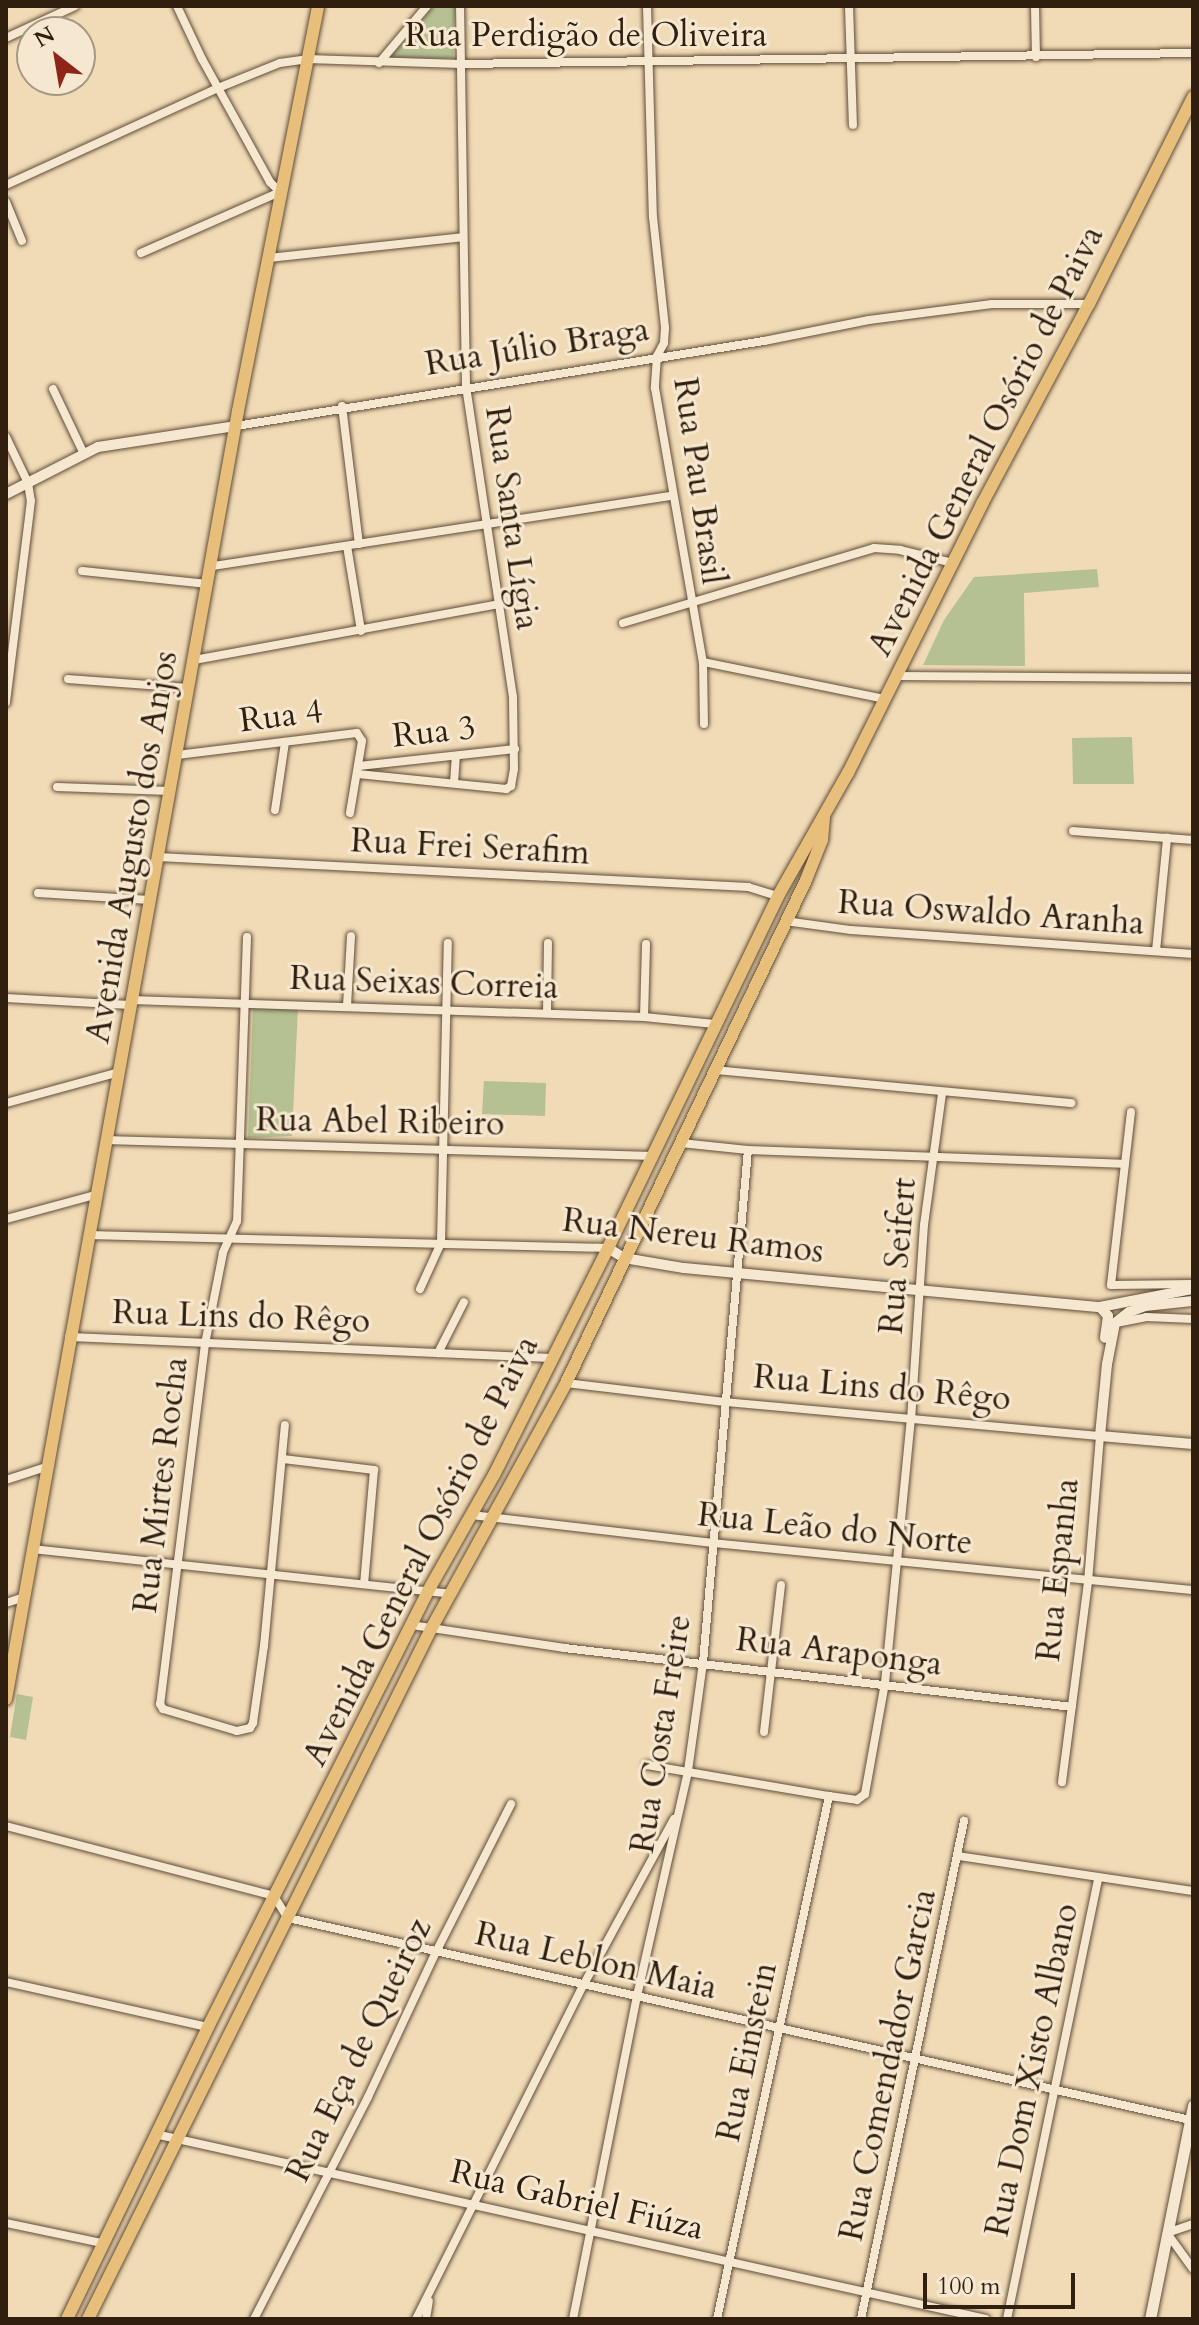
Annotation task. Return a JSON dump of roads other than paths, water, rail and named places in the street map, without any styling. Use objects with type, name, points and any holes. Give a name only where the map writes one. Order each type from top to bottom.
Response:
[{"type":"main road","name":"Avenida Augusto dos Anjos","points":[[6,1699],[236,426],[318,6]]},
{"type":"main road","name":"Avenida General Osório de Paiva","points":[[67,2319],[274,1896],[428,1591],[553,1358],[654,1156],[778,896],[898,676],[1192,100]]},
{"type":"main road","name":"Avenida General Osório de Paiva","points":[[88,2319],[431,1629],[566,1383],[822,840],[825,809]]},
{"type":"main road","points":[[371,1705],[390,1712]]},
{"type":"main road","points":[[1150,2319],[1193,2105]]},
{"type":"street","points":[[6,38],[75,6]]},
{"type":"street","points":[[141,253],[280,192],[270,182],[177,6]]},
{"type":"street","points":[[379,63],[427,6]]},
{"type":"street","name":"Rua Santa Lígia","points":[[359,770],[508,788],[515,749],[513,697],[466,386],[460,6]]},
{"type":"street","name":"Rua Pau Brasil","points":[[647,6],[653,217],[665,328],[664,343],[657,356],[655,388],[703,662],[704,724]]},
{"type":"street","points":[[849,6],[853,125]]},
{"type":"street","points":[[1035,6],[1036,57]]},
{"type":"street","name":"Rua Perdigão de Oliveira","points":[[6,185],[218,88],[280,63],[307,59],[461,64],[849,61],[1193,53]]},
{"type":"street","points":[[6,202],[22,241]]},
{"type":"street","points":[[268,258],[463,237]]},
{"type":"street","name":"Rua Júlio Braga","points":[[6,494],[83,452],[342,406],[869,320],[992,304],[1089,304]]},
{"type":"street","points":[[53,389],[83,452]]},
{"type":"street","points":[[342,406],[359,544]]},
{"type":"street","points":[[6,437],[28,483],[31,501],[6,702]]},
{"type":"street","points":[[213,566],[673,496]]},
{"type":"street","points":[[347,546],[361,631]]},
{"type":"street","points":[[623,623],[691,606],[874,548],[900,550],[953,563]]},
{"type":"street","points":[[82,571],[209,584]]},
{"type":"street","points":[[194,660],[499,604]]},
{"type":"street","points":[[703,662],[885,699]]},
{"type":"street","points":[[898,676],[1193,678]]},
{"type":"street","points":[[68,679],[188,688]]},
{"type":"street","name":"Rua 4","points":[[177,755],[357,733],[362,741],[350,813]]},
{"type":"street","points":[[275,810],[285,742]]},
{"type":"street","name":"Rua 3","points":[[359,770],[515,749]]},
{"type":"street","points":[[454,783],[456,756]]},
{"type":"street","points":[[57,787],[170,791]]},
{"type":"street","points":[[1073,831],[1193,840]]},
{"type":"street","points":[[1156,951],[1167,838]]},
{"type":"street","name":"Rua Frei Serafim","points":[[158,857],[748,887],[778,896]]},
{"type":"street","points":[[38,893],[150,900]]},
{"type":"street","name":"Rua Oswaldo Aranha","points":[[785,921],[851,930],[1193,954]]},
{"type":"street","points":[[347,1006],[351,936]]},
{"type":"street","name":"Rua Mirtes Rocha","points":[[247,937],[237,1221],[223,1253],[205,1344],[176,1563],[162,1708],[237,1731],[251,1727],[264,1646],[270,1577]]},
{"type":"street","points":[[420,1289],[441,1243],[448,943]]},
{"type":"street","points":[[547,1013],[548,943]]},
{"type":"street","points":[[644,1017],[646,944]]},
{"type":"street","name":"Rua Seixas Correia","points":[[6,998],[245,1002],[547,1013],[715,1024]]},
{"type":"street","points":[[715,1070],[1071,1103]]},
{"type":"street","points":[[6,1103],[119,1072]]},
{"type":"street","name":"Rua Seifert","points":[[829,1796],[857,1800],[865,1794],[885,1683],[911,1420],[932,1157],[942,1093]]},
{"type":"street","points":[[681,1143],[748,1150],[1125,1164],[1131,1112]]},
{"type":"street","name":"Rua Abel Ribeiro","points":[[105,1140],[654,1156]]},
{"type":"street","name":"Rua Costa Freire","points":[[573,2319],[637,1996],[688,1771],[703,1663],[748,1150]]},
{"type":"street","name":"Rua Nereu Ramos","points":[[1125,1164],[1110,1282],[1113,1288],[1193,1287]]},
{"type":"street","points":[[6,1219],[95,1195]]},
{"type":"street","name":"Rua Nereu Ramos","points":[[88,1235],[608,1248],[624,1258],[736,1274],[1100,1307],[1193,1287]]},
{"type":"street","points":[[1115,1323],[1129,1312],[1145,1306],[1193,1301]]},
{"type":"street","points":[[438,1353],[464,1302]]},
{"type":"street","name":"Rua Espanha","points":[[1062,1782],[1088,1582],[1107,1364],[1108,1316],[1100,1307]]},
{"type":"street","points":[[1115,1323],[1146,1317],[1193,1319]]},
{"type":"street","name":"Rua Espanha","points":[[1107,1364],[1115,1323]]},
{"type":"street","name":"Rua Lins do Rêgo","points":[[69,1337],[553,1358]]},
{"type":"street","name":"Rua Lins do Rêgo","points":[[566,1383],[725,1402],[1193,1444]]},
{"type":"street","points":[[270,1577],[285,1425]]},
{"type":"street","points":[[283,1459],[374,1470],[364,1584]]},
{"type":"street","points":[[6,1480],[46,1467]]},
{"type":"street","name":"Rua Leão do Norte","points":[[471,1515],[1088,1582],[1193,1590]]},
{"type":"street","points":[[32,1549],[450,1594]]},
{"type":"street","points":[[764,1732],[774,1670],[781,1585]]},
{"type":"street","points":[[6,1603],[24,1597]]},
{"type":"street","name":"Rua Araponga","points":[[411,1625],[1072,1707]]},
{"type":"street","points":[[647,1765],[829,1796]]},
{"type":"street","name":"Rua Einstein","points":[[717,2319],[829,1796]]},
{"type":"street","name":"Rua Eça de Queiroz","points":[[254,2319],[511,1804]]},
{"type":"street","points":[[416,2319],[584,1984],[678,1811]]},
{"type":"street","name":"Rua Comendador Garcia","points":[[861,2319],[964,1821]]},
{"type":"street","points":[[6,1826],[274,1896],[288,1918]]},
{"type":"street","points":[[958,1856],[1193,1891]]},
{"type":"street","name":"Rua Dom Xisto Albano","points":[[1007,2319],[1098,1878]]},
{"type":"street","name":"Rua Leblon Maia","points":[[288,1918],[1190,2120]]},
{"type":"street","points":[[6,1982],[208,2027]]},
{"type":"street","name":"Rua Gabriel Fiúza","points":[[155,2134],[986,2319]]},
{"type":"street","points":[[6,2223],[102,2243]]},
{"type":"street","points":[[1193,2224],[1167,2233],[1193,2269]]},
{"type":"street","points":[[426,2319],[431,2293]]}]
